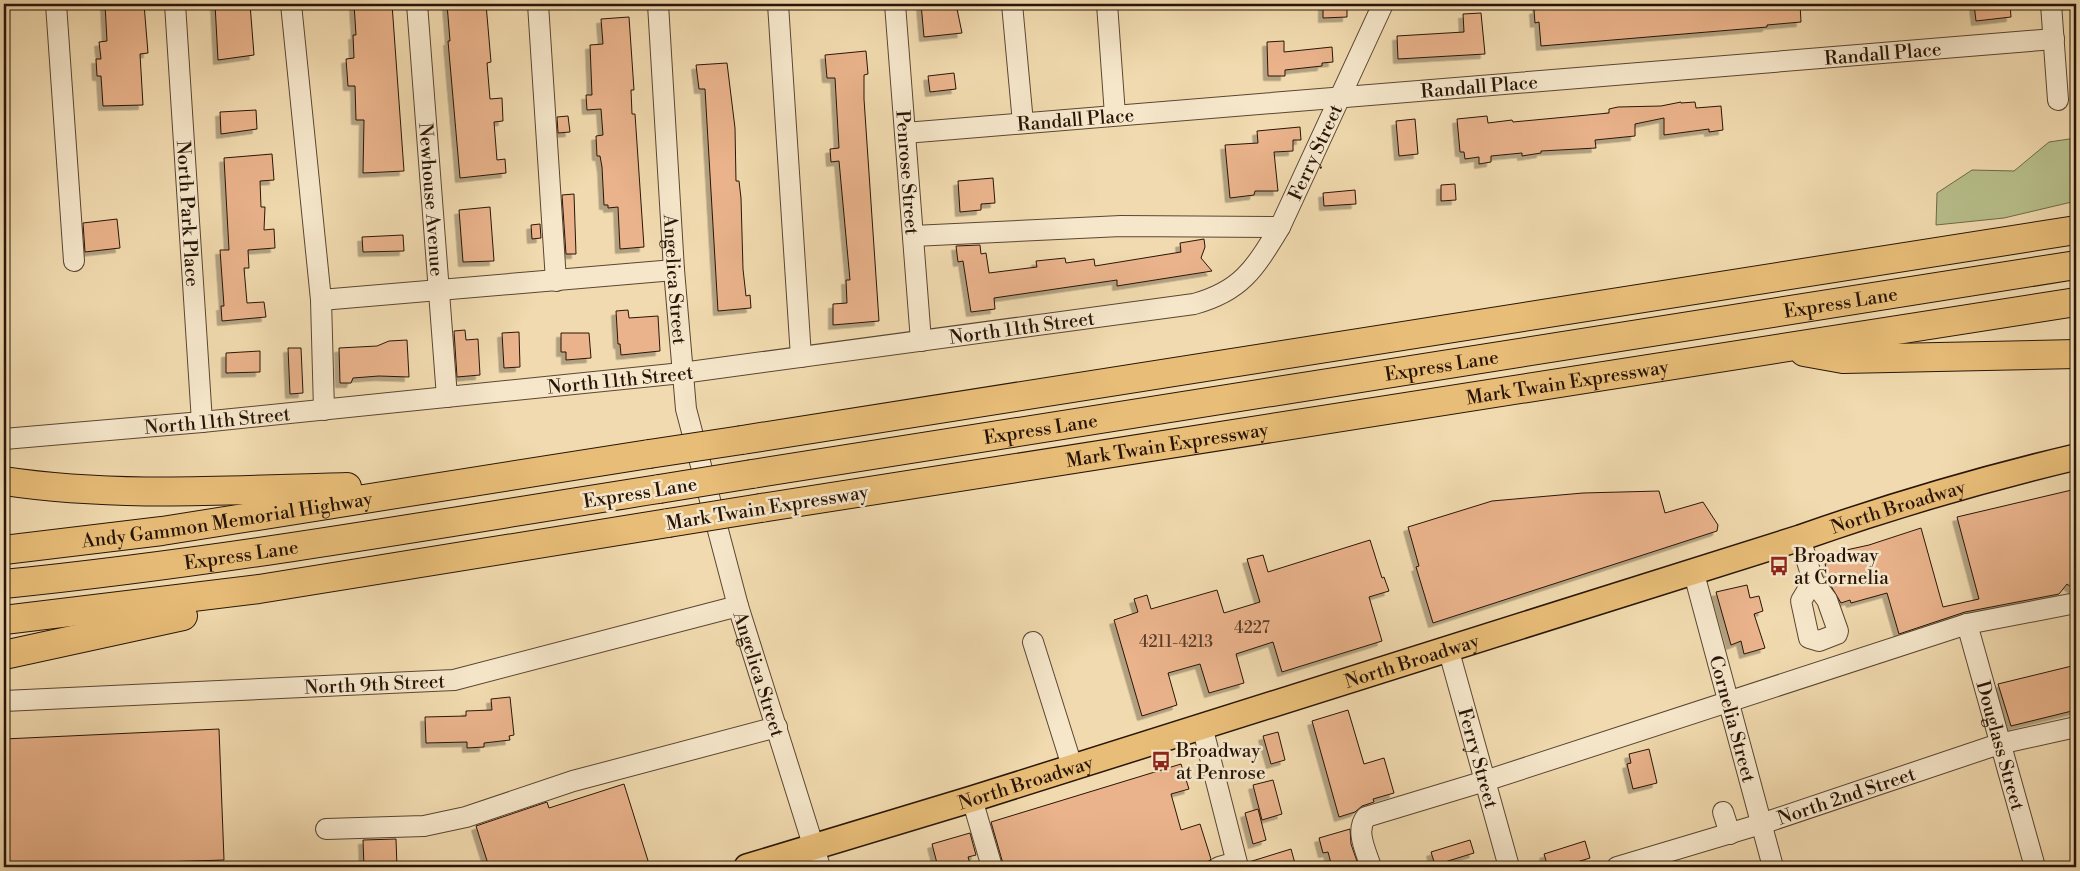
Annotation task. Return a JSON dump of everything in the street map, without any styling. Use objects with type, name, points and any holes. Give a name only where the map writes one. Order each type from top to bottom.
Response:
[{"type":"highway","points":[[1987,244],[2076,215]]},
{"type":"highway","points":[[4,481],[64,489],[110,491],[450,485],[2076,230]]},
{"type":"highway","name":"Express Lane","points":[[4,584],[222,557],[2076,265]]},
{"type":"highway","name":"Mark Twain Expressway","points":[[259,590],[761,508],[2076,302]]},
{"type":"highway","points":[[1781,348],[1843,359],[2076,354]]},
{"type":"highway","name":"Andy Gammon Memorial Highway","points":[[4,550],[153,532],[450,485]]},
{"type":"highway","points":[[4,620],[259,590]]},
{"type":"highway","points":[[4,655],[194,613],[259,590]]},
{"type":"main road","name":"North Broadway","points":[[747,867],[818,857],[972,799],[1072,766],[1800,538],[1868,514],[1940,492],[2076,457]]},
{"type":"street","points":[[56,4],[74,261]]},
{"type":"street","name":"North Park Place","points":[[174,4],[202,422]]},
{"type":"street","points":[[291,4],[320,300],[324,410]]},
{"type":"street","name":"Newhouse Avenue","points":[[418,4],[447,397]]},
{"type":"street","points":[[538,4],[556,281]]},
{"type":"street","name":"Angelica Street","points":[[658,4],[674,270],[686,409],[738,606],[818,857]]},
{"type":"street","points":[[778,4],[801,357]]},
{"type":"street","name":"Penrose Street","points":[[895,4],[921,341]]},
{"type":"street","points":[[1012,4],[1023,123]]},
{"type":"street","points":[[1107,4],[1115,115]]},
{"type":"street","name":"Ferry Street","points":[[1232,290],[1260,261],[1280,227],[1383,4]]},
{"type":"street","points":[[2051,4],[2058,100]]},
{"type":"street","name":"Randall Place","points":[[905,132],[1340,98],[2054,38]]},
{"type":"street","points":[[914,236],[1112,227],[1280,227]]},
{"type":"street","points":[[320,300],[674,270]]},
{"type":"street","name":"North 11th Street","points":[[4,439],[202,422],[682,373],[1194,304],[1212,299],[1232,290]]},
{"type":"street","points":[[1800,538],[1813,581]]},
{"type":"street","name":"Cornelia Street","points":[[1693,570],[1772,867]]},
{"type":"street","points":[[1370,867],[1361,835],[1361,823],[1366,816],[1485,780],[1967,624],[2076,603]]},
{"type":"street","name":"North 9th Street","points":[[4,702],[454,680],[738,606]]},
{"type":"street","name":"Douglass Street","points":[[1967,624],[1999,744],[2035,867]]},
{"type":"street","points":[[1033,642],[1072,766]]},
{"type":"street","name":"Ferry Street","points":[[1448,648],[1509,867]]},
{"type":"street","points":[[1202,726],[1231,866]]},
{"type":"street","points":[[326,829],[424,826],[466,817],[573,781],[777,727]]},
{"type":"street","name":"North 2nd Street","points":[[1617,867],[1730,834],[1999,744],[2076,727]]},
{"type":"street","points":[[972,799],[992,867]]},
{"type":"street","points":[[1723,812],[1730,834]]},
{"type":"green space","points":[[2076,138],[2076,201],[2004,218],[1936,225],[1937,193],[1972,170],[2014,171],[2049,142]]},
{"type":"building","points":[[105,4],[144,4],[148,53],[140,54],[143,105],[103,106],[101,76],[97,76],[96,59],[101,59],[99,42],[107,41]]},
{"type":"building","points":[[215,4],[250,4],[254,55],[218,60]]},
{"type":"building","points":[[354,4],[392,4],[404,171],[363,173],[364,120],[356,120],[355,86],[348,86],[346,59],[354,58],[353,35],[356,35]]},
{"type":"building","points":[[447,4],[486,4],[491,62],[487,63],[490,99],[502,98],[503,121],[494,122],[497,160],[505,159],[506,173],[460,178],[448,41],[450,41]]},
{"type":"building","points":[[921,4],[956,4],[962,33],[924,37]]},
{"type":"building","points":[[1347,4],[1347,17],[1323,18],[1323,5]]},
{"type":"building","points":[[1595,4],[1595,7],[1634,4],[1694,4],[1694,7],[1800,4],[1801,22],[1767,25],[1767,27],[1541,46],[1539,22],[1535,23],[1534,10],[1538,9],[1537,5]]},
{"type":"building","points":[[1974,4],[2010,4],[2011,17],[1976,21]]},
{"type":"building","points":[[1481,13],[1485,54],[1398,59],[1397,36],[1464,32],[1463,14]]},
{"type":"building","points":[[629,17],[634,90],[631,90],[632,114],[635,114],[644,247],[620,249],[618,207],[608,208],[608,205],[604,205],[602,167],[600,156],[597,156],[596,136],[603,135],[601,109],[587,110],[586,95],[592,95],[590,45],[603,44],[601,19]]},
{"type":"building","points":[[1284,41],[1284,52],[1332,47],[1333,62],[1322,63],[1322,66],[1285,70],[1285,76],[1268,76],[1267,42]]},
{"type":"building","points":[[866,51],[868,74],[864,75],[864,99],[879,321],[833,325],[833,304],[847,303],[846,280],[850,280],[839,161],[831,162],[830,149],[839,148],[835,78],[827,78],[825,55]]},
{"type":"building","points":[[727,63],[735,128],[736,181],[739,181],[741,198],[743,269],[746,296],[750,295],[751,308],[718,311],[705,89],[699,89],[696,65]]},
{"type":"building","points":[[954,73],[956,89],[930,92],[928,76]]},
{"type":"building","points":[[1681,102],[1695,102],[1696,108],[1721,106],[1723,130],[1709,132],[1709,129],[1664,135],[1664,118],[1635,124],[1635,136],[1595,140],[1596,148],[1541,151],[1541,153],[1522,156],[1522,153],[1491,156],[1491,162],[1479,164],[1479,157],[1465,159],[1464,152],[1460,152],[1457,119],[1487,116],[1488,123],[1512,120],[1513,122],[1609,113],[1609,109],[1618,107],[1661,106]]},
{"type":"building","points":[[256,110],[257,129],[221,134],[220,112]]},
{"type":"building","points":[[568,116],[570,132],[558,133],[557,117]]},
{"type":"building","points":[[1415,119],[1418,154],[1399,156],[1396,121]]},
{"type":"building","points":[[1300,127],[1301,140],[1293,140],[1293,151],[1274,152],[1278,191],[1255,191],[1254,195],[1230,198],[1225,145],[1258,143],[1257,131]]},
{"type":"building","points":[[272,154],[274,180],[260,181],[261,207],[265,207],[264,230],[274,229],[275,248],[248,250],[249,268],[244,268],[247,303],[264,302],[266,317],[222,321],[221,306],[224,306],[220,250],[229,250],[224,158]]},
{"type":"building","points":[[993,178],[995,203],[981,204],[981,210],[960,212],[958,181]]},
{"type":"building","points":[[1455,184],[1456,200],[1441,201],[1441,185]]},
{"type":"building","points":[[1355,190],[1356,204],[1324,206],[1323,193]]},
{"type":"building","points":[[574,194],[576,254],[566,254],[562,195]]},
{"type":"building","points":[[490,207],[494,261],[463,262],[459,210]]},
{"type":"building","points":[[117,219],[120,248],[85,252],[83,223]]},
{"type":"building","points":[[540,224],[541,238],[532,239],[531,225]]},
{"type":"building","points":[[403,235],[404,251],[363,252],[362,237]]},
{"type":"building","points":[[1204,239],[1205,247],[1201,258],[1212,271],[1117,286],[1117,280],[994,298],[995,309],[971,312],[963,261],[958,262],[956,246],[980,245],[981,254],[986,253],[989,273],[1037,267],[1036,261],[1065,258],[1066,263],[1094,259],[1095,266],[1181,252],[1180,243]]},
{"type":"building","points":[[628,310],[629,318],[658,316],[660,351],[621,355],[620,344],[618,344],[616,311]]},
{"type":"building","points":[[465,330],[466,340],[478,339],[480,375],[457,377],[454,331]]},
{"type":"building","points":[[519,332],[520,367],[504,368],[502,333]]},
{"type":"building","points":[[561,333],[589,333],[591,358],[566,360],[566,352],[561,352]]},
{"type":"building","points":[[407,340],[409,377],[379,376],[353,378],[351,383],[340,383],[339,348],[377,346],[389,341]]},
{"type":"building","points":[[288,348],[301,348],[303,393],[290,394]]},
{"type":"building","points":[[260,351],[260,372],[226,373],[226,353]]},
{"type":"building","points":[[2076,489],[2076,591],[2067,584],[2059,594],[1965,612],[1899,634],[1887,593],[1851,603],[1850,600],[1841,603],[1831,586],[1825,564],[1839,560],[1837,552],[1869,545],[1921,528],[1943,607],[1979,599],[1957,517]]},
{"type":"building","points":[[1659,491],[1665,513],[1703,502],[1718,525],[1717,531],[1433,623],[1416,567],[1419,566],[1408,527],[1492,501],[1583,493]]},
{"type":"building","points":[[1370,540],[1382,578],[1384,577],[1389,591],[1369,597],[1382,641],[1282,672],[1273,642],[1236,654],[1244,683],[1209,693],[1200,664],[1168,673],[1177,705],[1142,716],[1114,620],[1138,612],[1134,599],[1147,595],[1151,609],[1217,590],[1224,613],[1260,602],[1247,559],[1263,555],[1268,572]]},
{"type":"building","points":[[1747,585],[1750,598],[1759,596],[1763,611],[1754,614],[1765,648],[1744,654],[1741,641],[1731,645],[1716,592]]},
{"type":"building","points":[[2076,665],[2076,710],[2011,726],[1998,684]]},
{"type":"building","points":[[510,697],[514,735],[509,736],[510,740],[484,743],[484,747],[467,748],[467,742],[426,743],[425,717],[466,716],[466,711],[492,710],[491,699]]},
{"type":"building","points":[[1348,710],[1364,764],[1384,758],[1394,793],[1373,799],[1374,802],[1362,806],[1355,812],[1339,817],[1312,721]]},
{"type":"building","points":[[219,729],[224,860],[4,867],[4,739]]},
{"type":"building","points":[[1278,732],[1285,760],[1271,764],[1263,736]]},
{"type":"building","points":[[1649,749],[1657,783],[1633,789],[1627,764],[1631,763],[1629,754]]},
{"type":"building","points":[[1181,764],[1189,789],[1171,794],[1181,830],[1200,824],[1211,859],[1209,861],[1188,867],[1004,867],[991,822]]},
{"type":"building","points":[[1273,780],[1282,814],[1262,820],[1253,785]]},
{"type":"building","points":[[624,784],[650,867],[489,867],[476,826],[547,802],[549,808]]},
{"type":"building","points":[[1258,809],[1266,840],[1253,844],[1245,813]]},
{"type":"building","points":[[1350,829],[1351,844],[1359,867],[1332,867],[1328,852],[1323,853],[1319,838]]},
{"type":"building","points":[[970,833],[976,855],[968,857],[971,867],[938,867],[932,844]]},
{"type":"building","points":[[396,839],[397,867],[364,867],[363,840]]},
{"type":"building","points":[[1470,840],[1474,853],[1435,865],[1431,852]]},
{"type":"building","points":[[1585,841],[1590,858],[1560,867],[1548,867],[1544,854]]},
{"type":"building","points":[[1291,849],[1296,867],[1250,867],[1249,862]]},
{"type":"place","name":"Broadway at Cornelia","points":[[1779,566]]},
{"type":"place","name":"Broadway at Penrose","points":[[1161,761]]}]
